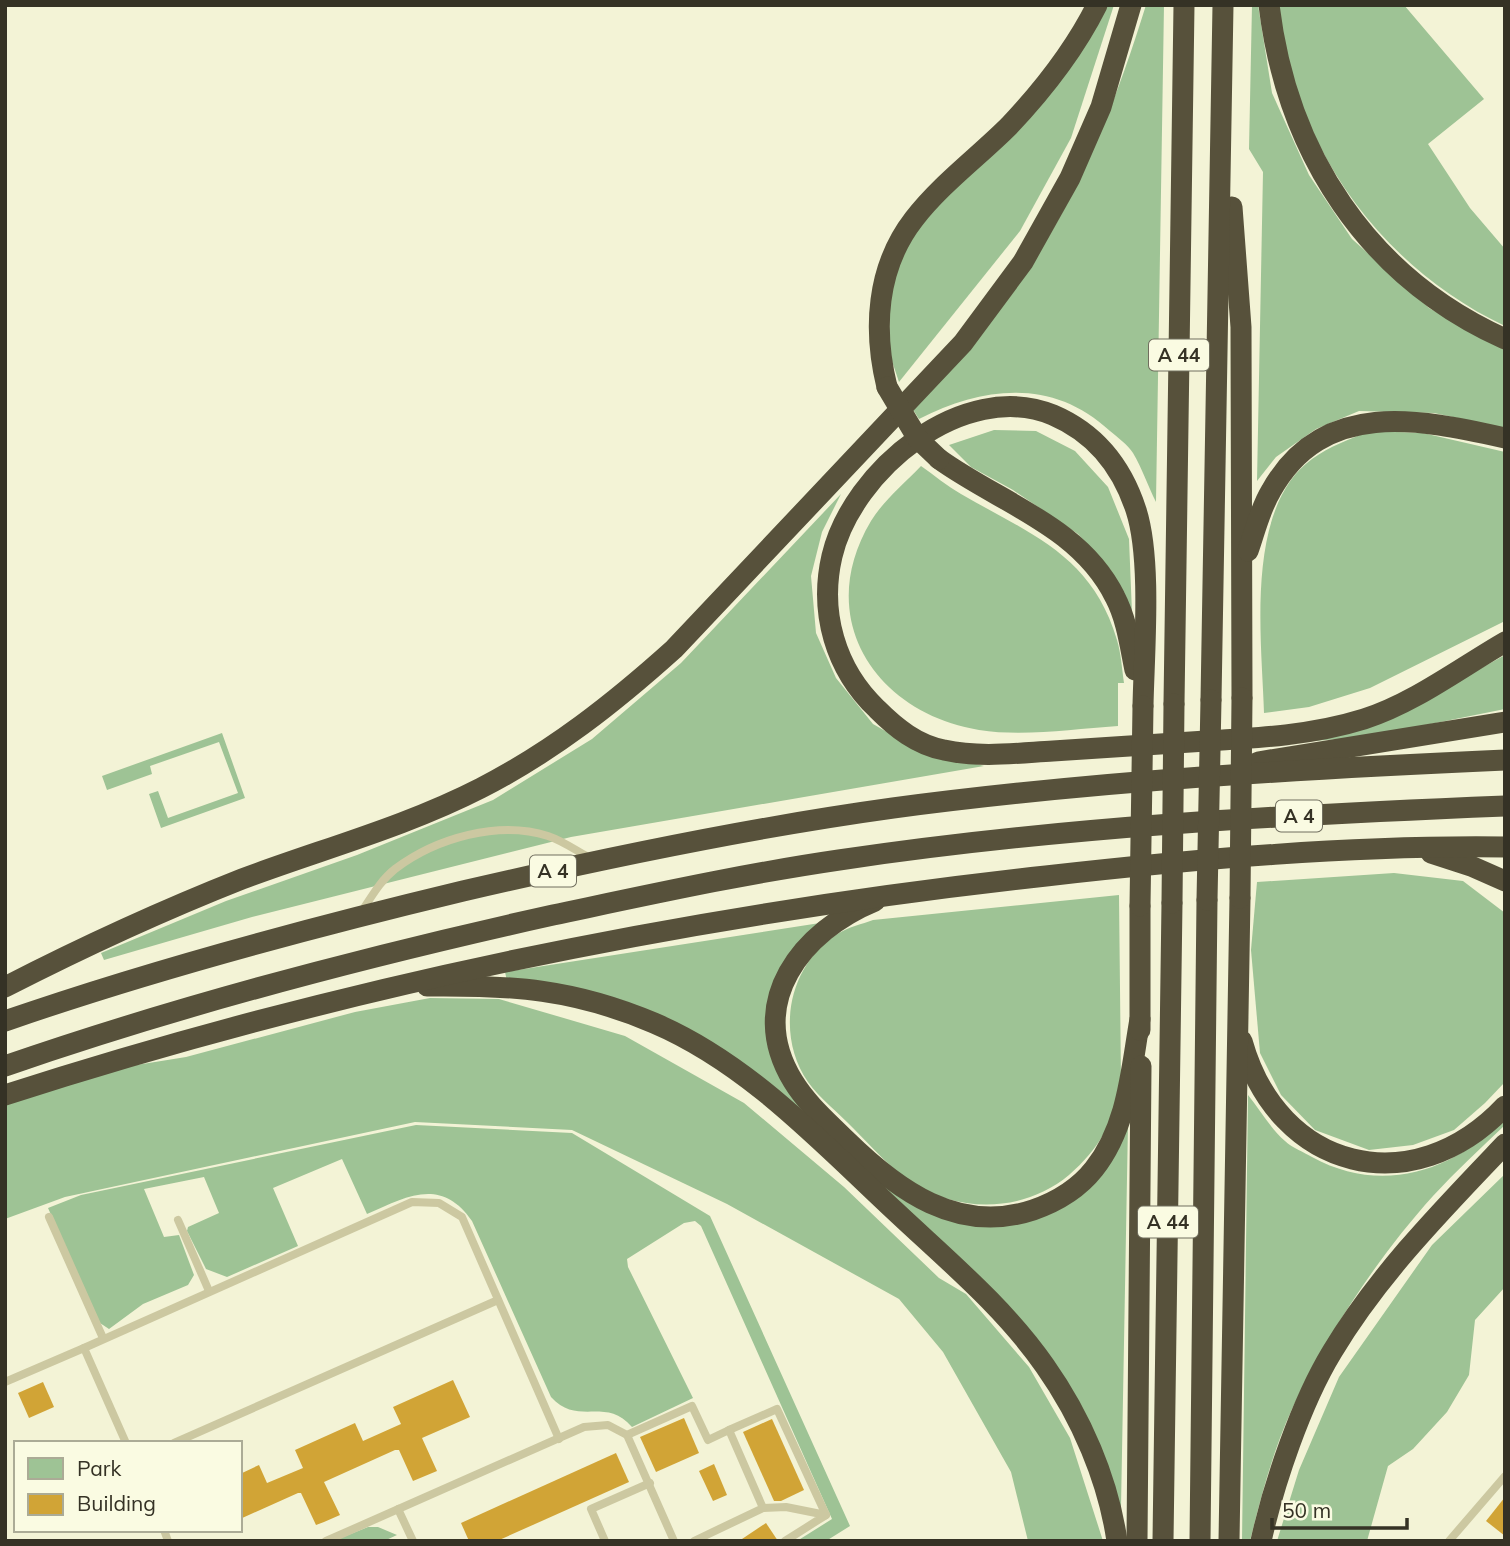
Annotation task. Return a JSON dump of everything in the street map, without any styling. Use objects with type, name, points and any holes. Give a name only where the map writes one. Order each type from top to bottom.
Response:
[{"type":"highway","points":[[1097,5],[1072,51],[1044,87],[913,220],[890,261],[880,295],[880,357],[887,387],[918,439],[939,459],[966,478],[1039,518],[1065,537],[1102,575],[1121,611],[1143,706]]},
{"type":"highway","points":[[5,987],[110,933],[254,875],[405,822],[480,789],[549,750],[628,691],[674,649],[963,343],[1016,272],[1070,178],[1101,107],[1131,5]]},
{"type":"highway","name":"A 44","points":[[1163,1541],[1184,5]]},
{"type":"highway","name":"A 44","points":[[1200,1541],[1207,900],[1223,5]]},
{"type":"highway","points":[[1269,5],[1285,92],[1303,138],[1340,207],[1383,256],[1432,297],[1505,339]]},
{"type":"highway","points":[[1223,45],[1233,90],[1232,196],[1241,327],[1243,566],[1229,1541]]},
{"type":"highway","points":[[1137,1541],[1140,906],[1143,706],[1143,564],[1137,512],[1111,461],[1094,439],[1078,427],[1042,411],[1022,407],[999,407],[960,415],[928,430],[907,446],[850,512],[832,554],[827,599],[830,627],[845,669],[856,688],[904,734],[944,750],[1000,754],[1280,736],[1337,726],[1399,704],[1505,642]]},
{"type":"highway","points":[[1243,566],[1264,505],[1277,479],[1307,448],[1333,433],[1368,422],[1406,420],[1433,422],[1505,438]]},
{"type":"highway","points":[[1115,784],[1505,722]]},
{"type":"highway","name":"A 4","points":[[5,1021],[173,968],[357,918],[596,862],[817,820],[991,796],[1115,784],[1505,760]]},
{"type":"highway","name":"A 4","points":[[5,1066],[98,1034],[387,954],[741,877],[839,860],[1094,830],[1255,818],[1505,806]]},
{"type":"highway","points":[[5,1095],[102,1063],[387,987],[541,952],[668,928],[895,892],[1132,867],[1416,848],[1505,847]]},
{"type":"highway","points":[[1416,848],[1471,866],[1505,881]]},
{"type":"highway","points":[[895,892],[864,905],[830,925],[801,951],[781,990],[779,1038],[792,1079],[806,1100],[874,1165],[906,1192],[925,1202],[973,1217],[1007,1216],[1044,1206],[1080,1184],[1105,1154],[1124,1111],[1140,1019]]},
{"type":"highway","points":[[387,987],[504,986],[533,988],[592,1000],[678,1034],[750,1081],[796,1119],[1011,1322],[1045,1366],[1079,1422],[1102,1481],[1117,1541]]},
{"type":"highway","points":[[1237,1022],[1246,1056],[1269,1104],[1294,1130],[1326,1150],[1374,1162],[1413,1161],[1443,1153],[1468,1139],[1505,1106]]},
{"type":"highway","points":[[1261,1541],[1282,1468],[1331,1353],[1378,1285],[1505,1144]]},
{"type":"lane","points":[[357,918],[379,884],[396,869],[435,847],[473,835],[505,829],[531,832],[556,839],[596,862]]},
{"type":"lane","points":[[5,1382],[412,1202],[426,1200],[453,1209],[462,1217],[559,1439]]},
{"type":"lane","points":[[49,1217],[103,1338]]},
{"type":"lane","points":[[178,1220],[209,1291]]},
{"type":"lane","points":[[179,1441],[498,1300]]},
{"type":"lane","points":[[84,1348],[125,1441]]},
{"type":"lane","points":[[627,1436],[692,1406],[708,1440],[776,1409],[825,1515]]},
{"type":"lane","points":[[326,1541],[596,1424],[608,1425],[627,1436],[674,1541]]},
{"type":"lane","points":[[729,1430],[763,1508]]},
{"type":"lane","points":[[1449,1541],[1505,1476]]},
{"type":"lane","points":[[605,1541],[591,1509],[650,1483]]},
{"type":"lane","points":[[694,1541],[763,1508],[786,1507],[825,1515]]},
{"type":"lane","points":[[398,1509],[413,1541]]},
{"type":"lane","points":[[785,1541],[825,1515]]},
{"type":"green space","points":[[1105,5],[1114,5],[1071,138],[1020,231],[899,382],[889,352],[890,284],[904,248],[939,201]]},
{"type":"green space","points":[[1146,5],[1164,5],[1156,502],[1128,447],[1088,414],[1065,402],[1042,395],[993,394],[944,408],[919,419],[912,408],[1000,310],[1034,262],[1090,156],[1120,82]]},
{"type":"green space","points":[[1252,5],[1258,5],[1272,93],[1309,175],[1352,239],[1429,308],[1505,350],[1505,428],[1434,413],[1359,411],[1316,429],[1276,457],[1257,481],[1263,172],[1249,149]]},
{"type":"green space","points":[[1278,5],[1404,5],[1484,99],[1428,144],[1470,208],[1505,249],[1505,326],[1460,301],[1419,270],[1382,235],[1350,196],[1323,152],[1302,106],[1287,56]]},
{"type":"green space","points":[[994,430],[1036,431],[1075,451],[1108,487],[1129,539],[1132,613],[1110,569],[1078,534],[1013,490],[971,467],[949,445]]},
{"type":"green space","points":[[1370,431],[1423,433],[1505,452],[1505,621],[1370,688],[1309,707],[1264,713],[1260,614],[1262,577],[1266,542],[1276,509],[1290,481],[1312,459]]},
{"type":"green space","points":[[921,466],[956,491],[1056,550],[1092,587],[1106,611],[1120,650],[1124,683],[1118,683],[1118,726],[1031,733],[996,732],[942,720],[910,704],[884,682],[864,656],[852,625],[849,592],[855,557],[876,514]]},
{"type":"green space","points":[[841,494],[822,532],[811,576],[816,633],[836,678],[873,724],[917,749],[984,766],[571,837],[252,917],[104,960],[101,953],[226,901],[357,855],[493,800],[592,739],[681,663]]},
{"type":"green space","points":[[1505,655],[1505,709],[1366,737],[1300,742],[1456,682]]},
{"type":"green space","points":[[222,733],[245,798],[161,828],[149,794],[158,791],[168,818],[238,793],[219,742],[150,766],[152,774],[107,790],[102,776]]},
{"type":"green space","points":[[1394,873],[1463,881],[1505,913],[1505,1082],[1454,1130],[1413,1145],[1369,1150],[1315,1130],[1281,1095],[1260,1053],[1251,950],[1257,882]]},
{"type":"green space","points":[[1119,895],[1121,1081],[1115,1109],[1104,1133],[1089,1155],[1052,1187],[1012,1202],[992,1204],[970,1204],[930,1192],[911,1182],[888,1164],[808,1082],[792,1043],[792,1001],[798,981],[808,963],[822,946],[839,933],[873,920]]},
{"type":"green space","points":[[820,923],[775,990],[793,1091],[964,1222],[1072,1199],[1128,1124],[1121,1507],[1116,1507],[1029,1331],[700,1038],[507,981],[505,972]]},
{"type":"green space","points":[[430,998],[499,999],[625,1036],[744,1103],[844,1187],[939,1278],[966,1294],[1029,1367],[1070,1438],[1103,1541],[1028,1541],[1011,1472],[943,1352],[899,1299],[727,1204],[572,1130],[415,1122],[65,1197],[5,1219],[5,1101],[124,1067],[186,1057],[355,1012]]},
{"type":"green space","points":[[1248,1095],[1275,1131],[1291,1146],[1338,1168],[1364,1175],[1390,1176],[1439,1164],[1485,1137],[1505,1118],[1505,1125],[1433,1196],[1373,1270],[1337,1325],[1292,1409],[1268,1474],[1250,1541],[1242,1541]]},
{"type":"green space","points":[[416,1125],[572,1133],[710,1216],[850,1526],[826,1541],[797,1541],[832,1519],[701,1226],[695,1221],[684,1223],[627,1259],[628,1267],[693,1398],[632,1427],[612,1413],[571,1410],[551,1397],[472,1221],[460,1207],[448,1199],[422,1194],[367,1214],[342,1159],[273,1188],[298,1246],[227,1277],[206,1269],[187,1231],[188,1227],[219,1213],[204,1177],[144,1189],[164,1237],[179,1235],[194,1275],[188,1285],[143,1304],[109,1329],[100,1323],[48,1208],[81,1195]]},
{"type":"green space","points":[[1505,1174],[1505,1287],[1475,1320],[1469,1375],[1447,1412],[1413,1449],[1388,1466],[1367,1541],[1277,1541],[1299,1470],[1339,1377],[1432,1245]]},
{"type":"green space","points":[[368,1527],[378,1527],[397,1535],[384,1541],[333,1541]]},
{"type":"building","points":[[453,1380],[470,1417],[422,1438],[437,1471],[413,1481],[399,1450],[395,1450],[324,1482],[340,1515],[316,1525],[301,1493],[298,1493],[242,1518],[242,1473],[259,1465],[267,1483],[303,1468],[295,1450],[355,1423],[363,1441],[401,1424],[393,1407]]},
{"type":"building","points":[[43,1382],[54,1407],[29,1418],[18,1393]]},
{"type":"building","points":[[684,1418],[699,1453],[656,1472],[640,1437]]},
{"type":"building","points":[[772,1419],[804,1490],[781,1501],[774,1501],[743,1432]]},
{"type":"building","points":[[616,1453],[629,1482],[497,1541],[469,1541],[461,1523]]},
{"type":"building","points":[[714,1464],[727,1495],[713,1501],[699,1471]]},
{"type":"building","points":[[1505,1497],[1505,1536],[1486,1521]]},
{"type":"building","points":[[766,1523],[778,1541],[739,1541]]}]
